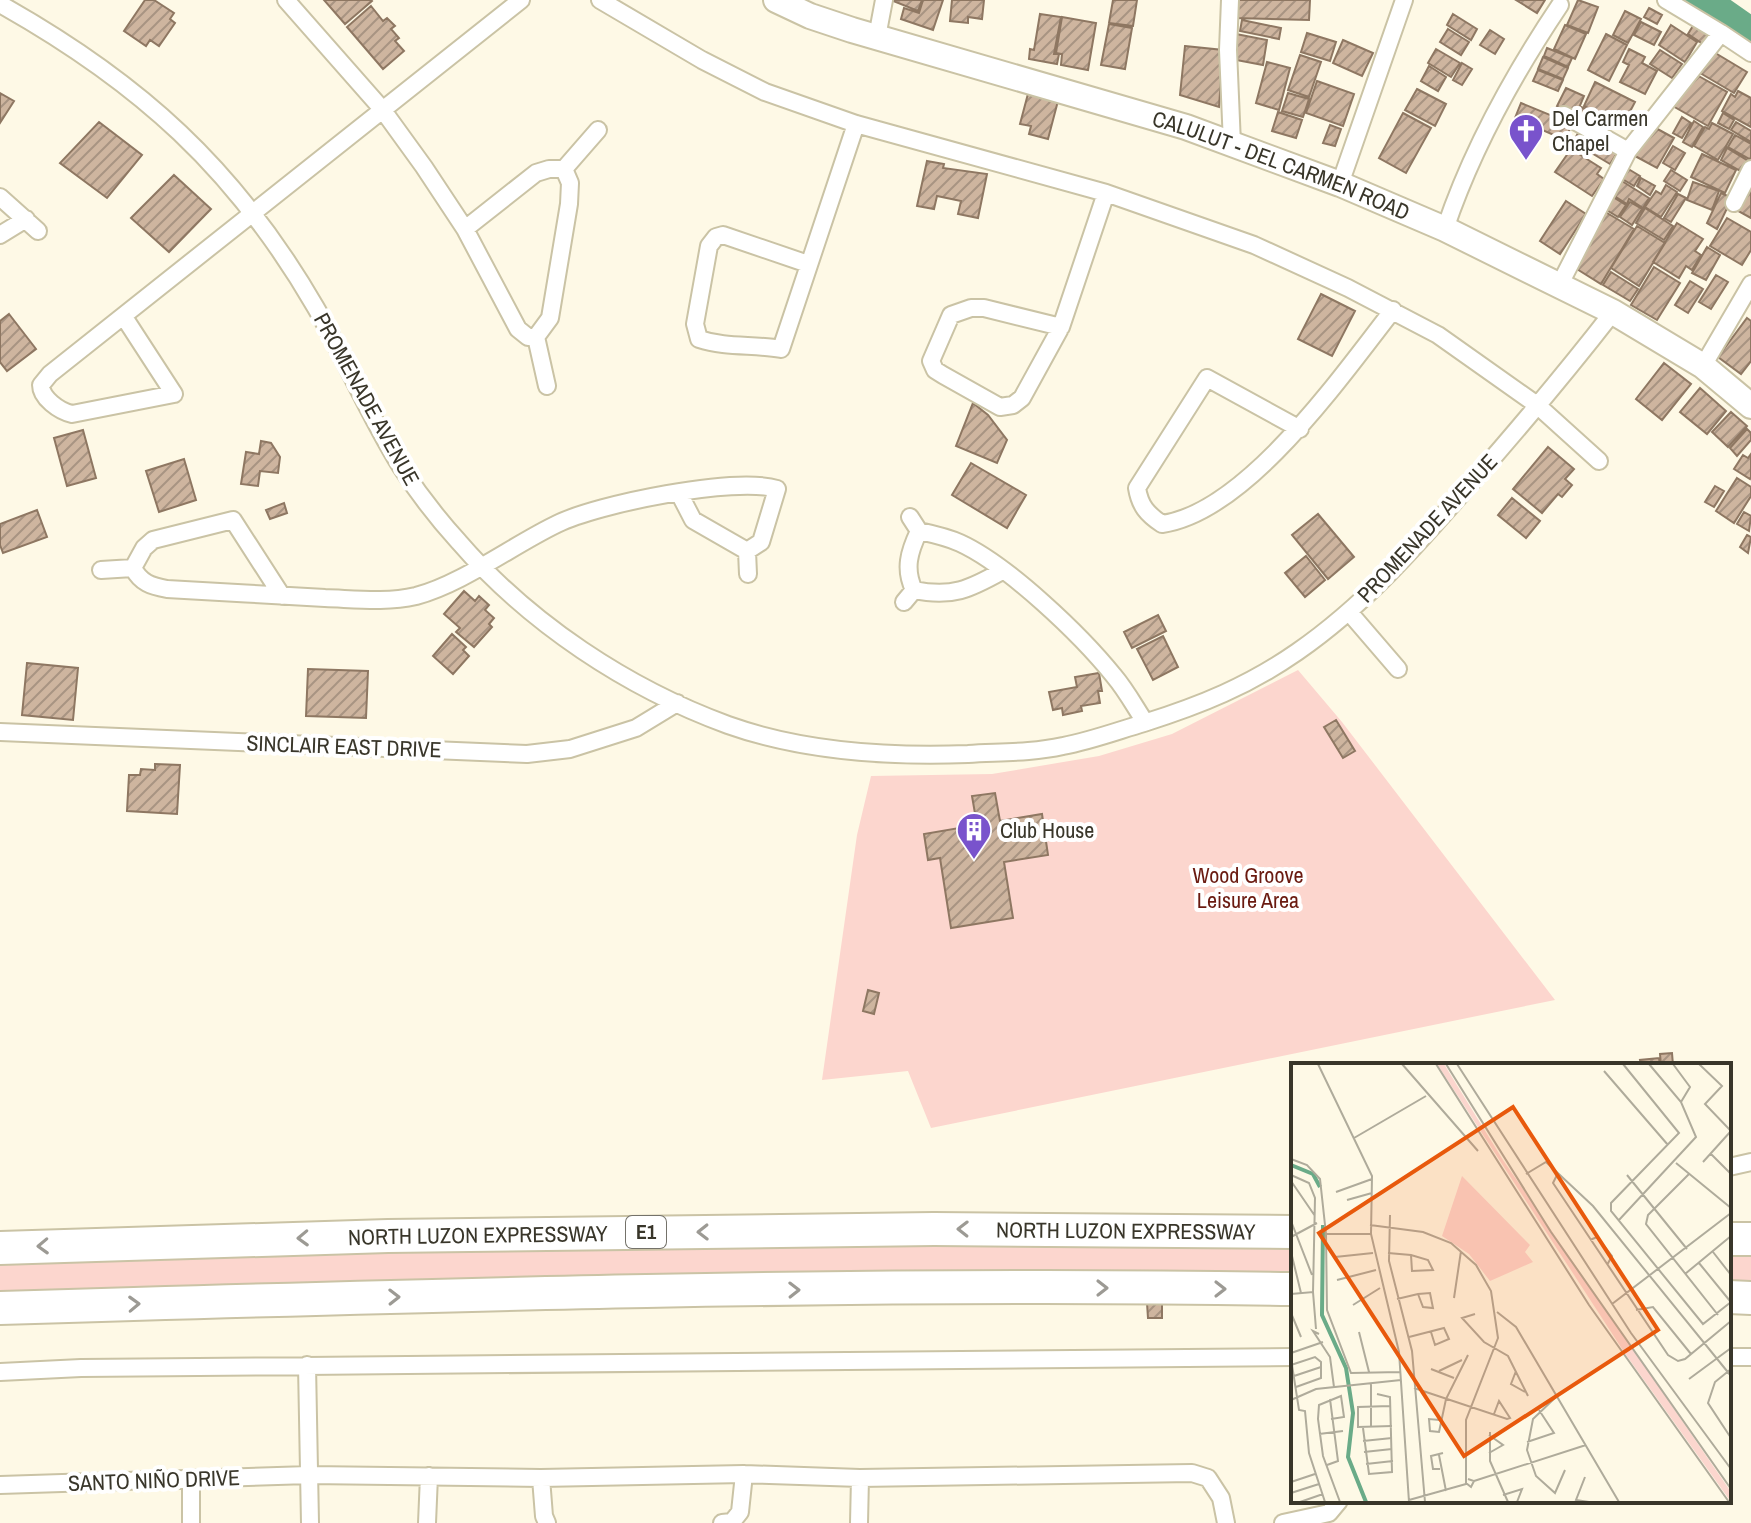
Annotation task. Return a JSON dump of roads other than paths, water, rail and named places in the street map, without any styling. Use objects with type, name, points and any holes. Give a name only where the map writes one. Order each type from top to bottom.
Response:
[{"type":"highway","name":"NORTH LUZON EXPRESSWAY","points":[[0,1248],[388,1236],[934,1229],[1291,1232]]},
{"type":"highway","points":[[0,1308],[382,1297],[907,1288],[1291,1289]]},
{"type":"highway","points":[[1731,1297],[1751,1298]]},
{"type":"main road","name":"CALULUT - DEL CARMEN ROAD","points":[[776,0],[810,16],[877,37],[1121,107],[1340,184],[1445,229],[1613,312],[1703,366],[1751,406]]},
{"type":"street","points":[[286,0],[382,109],[465,229],[518,329],[528,337],[536,337]]},
{"type":"street","points":[[124,317],[174,394],[76,414],[63,411],[43,395],[40,389],[44,379],[521,0]]},
{"type":"street","points":[[600,0],[702,60],[765,92],[856,124],[1106,193],[1254,245],[1393,310],[1438,335],[1537,405],[1599,461]]},
{"type":"street","points":[[877,37],[884,0]]},
{"type":"street","points":[[1230,0],[1228,50],[1232,144]]},
{"type":"street","points":[[1340,184],[1404,0]]},
{"type":"street","points":[[1666,0],[1751,53]]},
{"type":"street","name":"PROMENADE AVENUE","points":[[0,4],[106,69],[152,105],[226,178],[314,304],[401,466],[438,517],[480,566],[575,645],[627,677],[729,725],[772,737],[878,754],[1013,754],[1067,746],[1226,695],[1294,655],[1387,579],[1613,312]]},
{"type":"street","points":[[1445,229],[1480,142],[1523,59],[1560,5]]},
{"type":"street","points":[[1560,284],[1628,151],[1721,33]]},
{"type":"street","points":[[1564,115],[1628,151]]},
{"type":"street","points":[[808,264],[723,235],[716,237],[709,246],[695,324],[699,339],[713,344],[781,349],[856,124]]},
{"type":"street","points":[[465,229],[536,173],[564,169],[598,130]]},
{"type":"street","points":[[547,386],[536,337],[550,318],[569,204],[570,183],[564,169]]},
{"type":"street","points":[[1734,203],[1751,169]]},
{"type":"street","points":[[1061,327],[984,308],[971,308],[951,315],[931,361],[935,370],[1000,407],[1013,405],[1022,398],[1061,327],[1106,193]]},
{"type":"street","points":[[0,197],[32,225],[0,235]]},
{"type":"street","points":[[1703,366],[1751,284]]},
{"type":"street","points":[[1300,429],[1207,378],[1137,488],[1140,502],[1148,515],[1162,524],[1177,522],[1210,506],[1261,467],[1300,429],[1393,310]]},
{"type":"street","points":[[133,568],[139,578],[150,586],[167,589],[394,600],[420,595],[560,522],[631,502],[717,485],[777,489],[761,542],[747,551]]},
{"type":"street","points":[[679,493],[693,520],[747,551]]},
{"type":"street","points":[[133,568],[144,548],[153,540],[233,520],[282,596]]},
{"type":"street","points":[[1002,571],[965,591],[909,596],[908,561],[914,524],[981,554],[1002,571],[1069,627],[1115,676],[1145,722]]},
{"type":"street","points":[[747,551],[748,574]]},
{"type":"street","points":[[101,570],[133,568]]},
{"type":"street","points":[[1349,612],[1398,669]]},
{"type":"street","name":"SINCLAIR EAST DRIVE","points":[[0,732],[527,754],[570,749],[636,728],[677,703]]},
{"type":"street","points":[[1731,1167],[1751,1162]]},
{"type":"street","points":[[0,1372],[307,1365],[1291,1357]]},
{"type":"street","points":[[307,1365],[310,1523]]},
{"type":"street","name":"SANTO NIÑO DRIVE","points":[[0,1485],[309,1475],[541,1478],[744,1474],[860,1478],[1192,1473],[1208,1478],[1221,1498],[1226,1523]]},
{"type":"street","points":[[722,1523],[732,1522],[740,1512],[744,1474]]},
{"type":"street","points":[[427,1523],[429,1476]]},
{"type":"street","points":[[191,1478],[191,1523]]},
{"type":"street","points":[[541,1478],[547,1523]]},
{"type":"street","points":[[859,1523],[860,1478]]},
{"type":"street","points":[[1283,1523],[1329,1513],[1337,1503]]},
{"type":"waterway","points":[[1701,0],[1751,35]]},
{"type":"place","name":"Del Carmen Chapel","points":[[1526,162]]},
{"type":"place","name":"Club House","points":[[974,861]]},
{"type":"park label","name":"Wood Groove Leisure Area","points":[[1248,888]]}]
